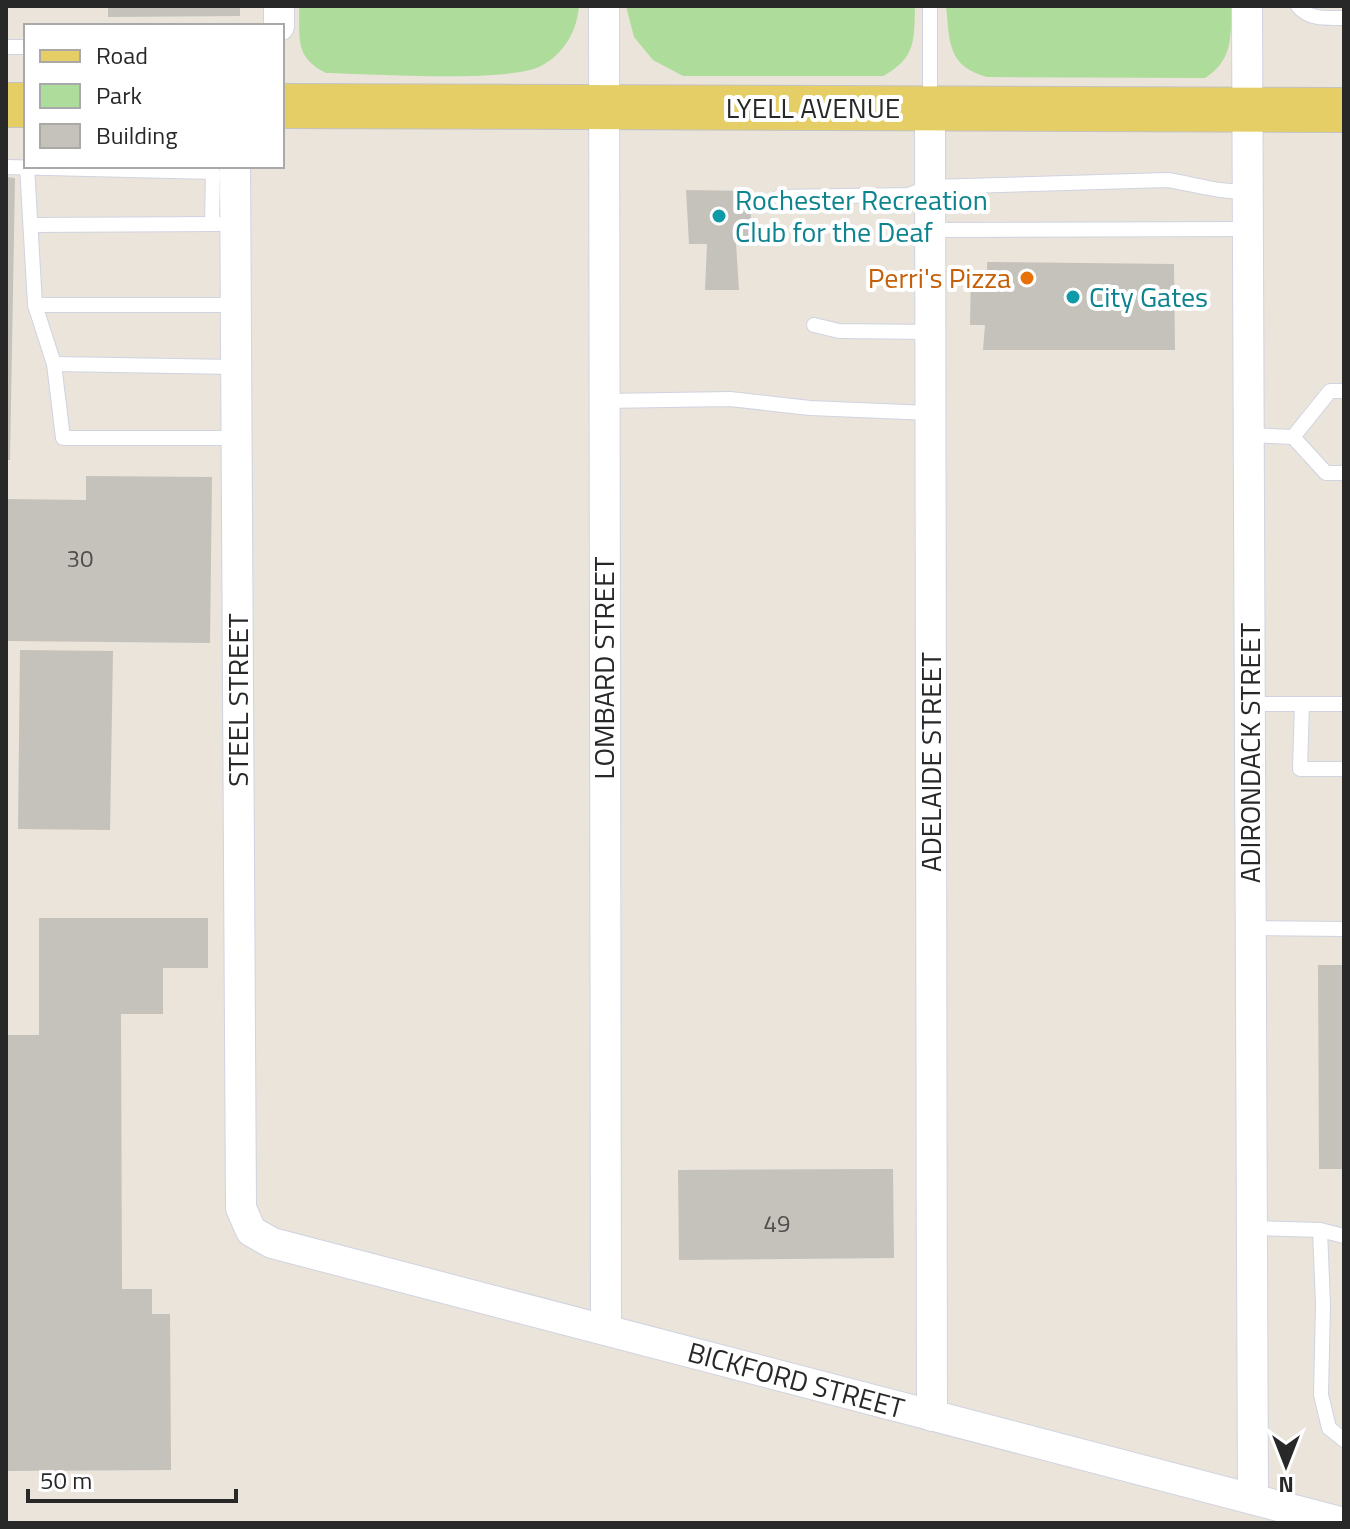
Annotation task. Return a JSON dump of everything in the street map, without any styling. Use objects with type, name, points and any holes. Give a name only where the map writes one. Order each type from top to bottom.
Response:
[{"type":"main road","name":"LYELL AVENUE","points":[[284,106],[1344,110]]},
{"type":"street","name":"LOMBARD STREET","points":[[604,6],[606,1330]]},
{"type":"street","name":"ADIRONDACK STREET","points":[[1247,6],[1253,1499]]},
{"type":"street","name":"ADELAIDE STREET","points":[[930,108],[932,1416]]},
{"type":"street","name":"STEEL STREET","points":[[235,168],[224,224],[236,305],[241,1208],[251,1231]]},
{"type":"street","name":"BICKFORD STREET","points":[[251,1231],[272,1243],[1344,1523]]},
{"type":"lane","points":[[930,6],[930,108]]},
{"type":"lane","points":[[1298,6],[1304,13],[1322,18],[1344,18]]},
{"type":"lane","points":[[27,168],[35,305],[54,364],[63,438],[237,438]]},
{"type":"lane","points":[[31,225],[224,224],[213,172],[89,168]]},
{"type":"lane","points":[[779,197],[908,195],[930,187],[1167,180],[1202,185],[1215,193],[1247,191]]},
{"type":"lane","points":[[930,230],[1247,229]]},
{"type":"lane","points":[[35,305],[236,305]]},
{"type":"lane","points":[[814,325],[839,331],[930,332]]},
{"type":"lane","points":[[54,364],[236,367]]},
{"type":"lane","points":[[1293,437],[1330,391],[1344,391]]},
{"type":"lane","points":[[604,401],[730,399],[810,408],[930,413]]},
{"type":"lane","points":[[1248,435],[1293,437],[1326,473],[1344,473]]},
{"type":"lane","points":[[1250,704],[1344,704]]},
{"type":"lane","points":[[1302,704],[1300,769],[1344,769]]},
{"type":"lane","points":[[1251,928],[1344,929]]},
{"type":"lane","points":[[1252,1228],[1320,1230],[1344,1236]]},
{"type":"lane","points":[[1320,1230],[1323,1304],[1321,1395],[1329,1428],[1344,1440]]},
{"type":"green space","points":[[299,6],[579,6],[568,41],[541,66],[500,74],[438,76],[326,73],[308,60],[301,46]]},
{"type":"green space","points":[[626,6],[915,6],[911,47],[902,62],[883,76],[683,76],[653,60],[634,37]]},
{"type":"green space","points":[[946,6],[1231,6],[1230,38],[1221,64],[1205,78],[987,77],[964,66],[953,51]]},
{"type":"building","points":[[108,6],[240,6],[240,16],[108,17]]},
{"type":"building","points":[[6,177],[15,178],[10,460],[6,460]]},
{"type":"building","name":"Rochester Recreation Club for the Deaf","points":[[686,190],[750,191],[752,242],[736,243],[739,290],[705,290],[707,244],[689,244]]},
{"type":"building","name":"City Gates","points":[[987,262],[1174,264],[1175,350],[983,350],[985,325],[970,325],[971,270],[987,270]]},
{"type":"building","points":[[86,476],[212,477],[210,643],[8,641],[6,499],[86,500]]},
{"type":"building","points":[[20,650],[113,651],[110,830],[18,829]]},
{"type":"building","points":[[39,918],[208,918],[208,968],[163,968],[163,1014],[121,1014],[122,1289],[152,1289],[152,1314],[170,1314],[171,1470],[6,1471],[6,1035],[39,1035]]},
{"type":"building","points":[[1318,965],[1344,965],[1344,1169],[1319,1169]]},
{"type":"building","points":[[893,1169],[894,1258],[679,1260],[678,1170]]},
{"type":"place","name":"Rochester Recreation Club for the Deaf","points":[[719,216]]},
{"type":"place","name":"Perri's Pizza","points":[[1027,278]]},
{"type":"place","name":"City Gates","points":[[1073,297]]}]
